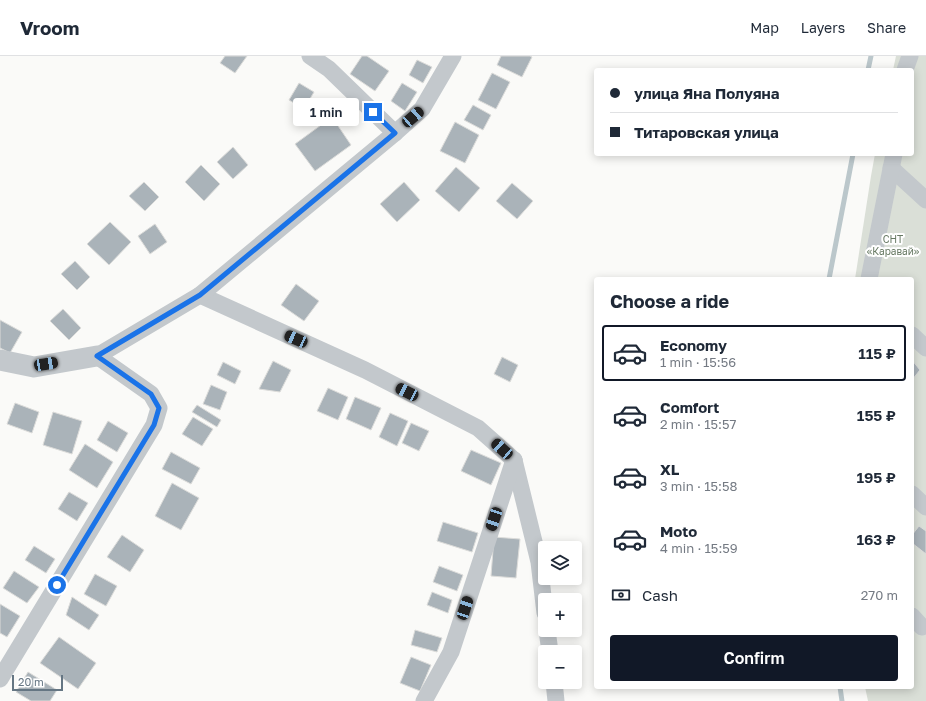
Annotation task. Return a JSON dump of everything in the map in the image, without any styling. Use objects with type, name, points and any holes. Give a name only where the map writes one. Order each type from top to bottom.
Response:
[{"type":"street","points":[[310,56],[329,70],[395,133]]},
{"type":"street","points":[[0,360],[34,367],[97,356],[200,295],[422,109],[453,56]]},
{"type":"street","points":[[906,68],[910,56]]},
{"type":"street","points":[[892,161],[926,200]]},
{"type":"street","points":[[869,277],[892,161]]},
{"type":"street","points":[[200,295],[365,370],[478,428],[514,460],[539,562],[543,593]]},
{"type":"street","points":[[914,337],[926,348]]},
{"type":"street","points":[[0,679],[154,425],[159,408],[151,394],[97,356]]},
{"type":"street","points":[[424,701],[451,652],[514,460]]},
{"type":"street","points":[[914,496],[926,507]]},
{"type":"street","points":[[555,689],[556,701]]},
{"type":"green space","name":"СНТ «Каравай»","points":[[896,56],[926,56],[926,701],[868,701],[865,689],[914,689],[914,277],[855,277],[875,156],[914,156],[914,68],[893,68]]},
{"type":"building","points":[[225,56],[247,56],[235,73],[220,63]]},
{"type":"building","points":[[362,56],[367,56],[389,71],[375,91],[350,74]]},
{"type":"building","points":[[501,56],[532,57],[522,77],[497,65]]},
{"type":"building","points":[[417,60],[432,67],[423,83],[409,75]]},
{"type":"building","points":[[492,73],[510,82],[496,109],[478,100]]},
{"type":"building","points":[[299,83],[314,92],[304,109],[289,100]]},
{"type":"building","points":[[402,83],[417,92],[405,111],[391,101]]},
{"type":"building","points":[[473,105],[491,115],[483,130],[464,120]]},
{"type":"building","points":[[332,117],[351,145],[315,171],[295,144]]},
{"type":"building","points":[[455,122],[479,135],[465,163],[440,151]]},
{"type":"building","points":[[233,147],[248,165],[233,179],[217,162]]},
{"type":"building","points":[[201,165],[220,184],[204,201],[185,182]]},
{"type":"building","points":[[456,167],[480,188],[459,212],[435,191]]},
{"type":"building","points":[[144,182],[159,197],[145,211],[129,196]]},
{"type":"building","points":[[404,182],[420,200],[397,222],[380,204]]},
{"type":"building","points":[[512,183],[533,201],[517,219],[496,201]]},
{"type":"building","points":[[110,222],[131,242],[109,265],[87,244]]},
{"type":"building","points":[[155,224],[167,242],[150,254],[138,236]]},
{"type":"building","points":[[75,261],[90,277],[77,290],[61,274]]},
{"type":"building","points":[[296,284],[319,301],[304,321],[281,305]]},
{"type":"building","points":[[63,309],[81,328],[69,340],[50,321]]},
{"type":"building","points":[[0,320],[22,332],[10,353],[0,348]]},
{"type":"building","points":[[502,357],[518,365],[510,382],[494,374]]},
{"type":"building","points":[[273,361],[291,370],[280,392],[259,389]]},
{"type":"building","points":[[223,362],[241,371],[235,384],[217,375]]},
{"type":"building","points":[[914,362],[920,370],[914,378]]},
{"type":"building","points":[[211,385],[227,392],[220,410],[203,404]]},
{"type":"building","points":[[328,388],[348,397],[338,420],[317,411]]},
{"type":"building","points":[[355,397],[381,408],[371,430],[346,419]]},
{"type":"building","points":[[15,403],[39,412],[32,433],[7,424]]},
{"type":"building","points":[[197,405],[221,420],[217,427],[192,412]]},
{"type":"building","points":[[53,412],[82,421],[72,454],[43,445]]},
{"type":"building","points":[[390,413],[408,421],[397,446],[379,437]]},
{"type":"building","points":[[193,417],[213,429],[202,446],[182,434]]},
{"type":"building","points":[[108,421],[128,433],[117,452],[97,440]]},
{"type":"building","points":[[411,423],[429,431],[419,451],[402,443]]},
{"type":"building","points":[[85,444],[113,462],[97,488],[69,470]]},
{"type":"building","points":[[471,450],[501,463],[491,485],[461,471]]},
{"type":"building","points":[[171,452],[200,468],[191,484],[162,469]]},
{"type":"building","points":[[172,483],[199,498],[181,530],[155,516]]},
{"type":"building","points":[[69,492],[88,503],[77,521],[58,509]]},
{"type":"building","points":[[443,522],[478,533],[472,552],[437,541]]},
{"type":"building","points":[[919,526],[926,531],[926,554],[914,545],[914,532]]},
{"type":"building","points":[[122,535],[144,550],[130,572],[107,557]]},
{"type":"building","points":[[494,537],[520,539],[516,578],[491,576]]},
{"type":"building","points":[[34,546],[55,559],[46,573],[25,560]]},
{"type":"building","points":[[439,566],[463,575],[457,591],[433,582]]},
{"type":"building","points":[[14,571],[39,587],[27,603],[3,588]]},
{"type":"building","points":[[95,574],[117,586],[106,606],[84,594]]},
{"type":"building","points":[[432,592],[452,600],[448,613],[427,605]]},
{"type":"building","points":[[72,597],[99,615],[89,630],[66,615]]},
{"type":"building","points":[[0,604],[20,616],[7,637],[0,633]]},
{"type":"building","points":[[415,630],[442,638],[437,652],[411,645]]},
{"type":"building","points":[[59,637],[96,663],[78,689],[40,663]]},
{"type":"building","points":[[411,657],[431,665],[420,691],[400,683]]},
{"type":"building","points":[[28,672],[57,690],[50,701],[31,701],[16,692]]},
{"type":"waterway","points":[[868,68],[871,56]]},
{"type":"waterway","points":[[829,277],[853,156]]},
{"type":"waterway","points":[[840,689],[842,701]]},
{"type":"route","points":[[57,585],[154,425],[159,408],[151,394],[97,356],[200,295],[395,133],[373,112]]}]
